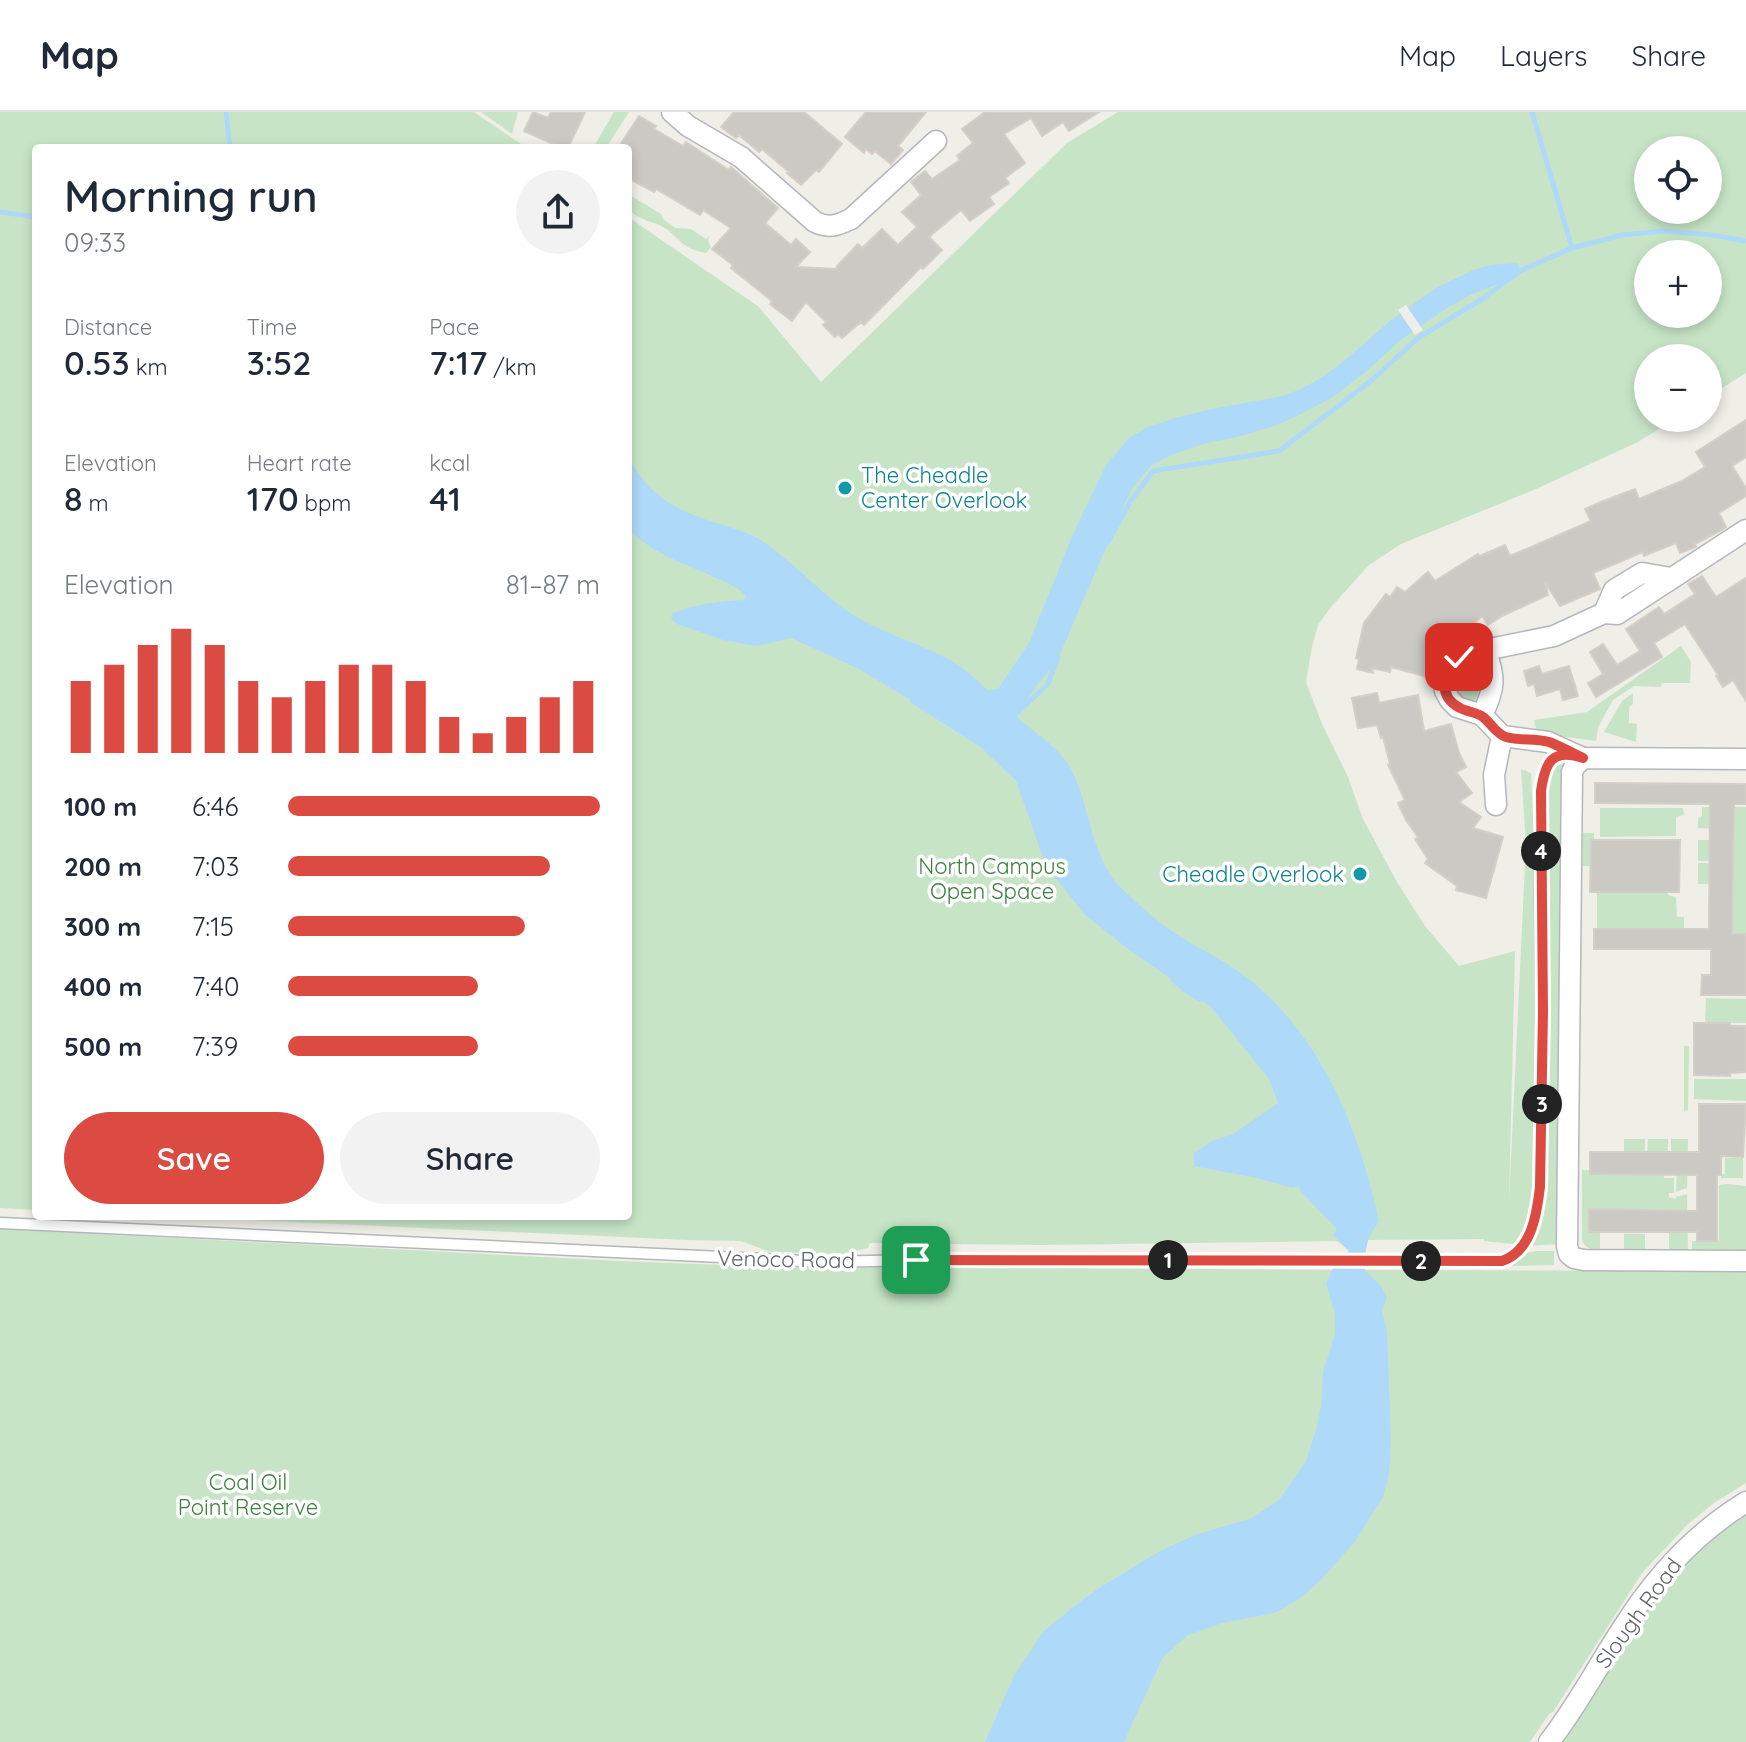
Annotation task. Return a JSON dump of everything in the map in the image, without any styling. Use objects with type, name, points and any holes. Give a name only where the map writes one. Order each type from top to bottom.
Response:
[{"type":"street","points":[[672,112],[688,126],[741,157],[815,222],[825,226],[851,219],[936,141]]},
{"type":"street","points":[[1746,530],[1671,578],[1642,573],[1614,590],[1604,613],[1554,636],[1459,657],[1446,672],[1444,682],[1445,691],[1457,707],[1482,715],[1502,736],[1548,742],[1583,758],[1746,759]]},
{"type":"street","points":[[1482,715],[1491,698],[1494,679],[1485,650]]},
{"type":"street","points":[[1496,805],[1494,775],[1502,736]]},
{"type":"street","points":[[1583,758],[1575,766],[1572,778],[1567,1179],[1569,1254],[1584,1260],[1746,1261]]},
{"type":"street","name":"Slough Road","points":[[1549,1742],[1661,1575],[1707,1530],[1746,1502]]},
{"type":"lane","name":"Venoco Road","points":[[0,1223],[825,1262],[1502,1261],[1519,1250],[1532,1229],[1540,1187],[1541,791],[1545,770],[1555,757],[1569,754],[1583,758]]},
{"type":"green space","points":[[0,112],[474,112],[521,144],[32,144],[32,1210],[0,1208]]},
{"type":"green space","points":[[481,112],[518,112],[512,134]]},
{"type":"green space","points":[[614,112],[629,112],[609,144],[595,144]]},
{"type":"green space","points":[[1118,112],[1746,112],[1746,373],[1722,388],[1722,344],[1634,344],[1634,432],[1654,432],[1536,489],[1401,544],[1369,565],[1318,625],[1306,682],[1363,819],[1425,926],[1459,966],[1515,951],[1509,1201],[1526,844],[1521,769],[1531,773],[1538,1128],[1537,1178],[1530,1214],[1513,1244],[1484,1239],[1368,1240],[1365,1270],[1746,1271],[1746,1483],[1688,1524],[1642,1573],[1553,1712],[1530,1742],[0,1742],[0,1229],[833,1269],[905,1266],[1332,1270],[1349,1251],[1337,1241],[1041,1245],[870,1243],[868,1248],[842,1254],[770,1252],[741,1241],[248,1220],[632,1220],[632,220],[759,307],[821,382],[1067,143]]},
{"type":"green space","points":[[632,196],[661,214],[675,228],[691,229],[706,239],[709,236],[711,247],[706,253],[696,251],[664,228],[632,212]]},
{"type":"green space","points":[[1681,646],[1691,662],[1690,683],[1662,683],[1661,687],[1634,686],[1613,700],[1598,727],[1596,741],[1537,733],[1534,720],[1587,712]]},
{"type":"green space","points":[[1467,664],[1476,668],[1480,677],[1474,702],[1458,693],[1457,681]]},
{"type":"green space","points":[[1633,693],[1629,723],[1637,724],[1636,742],[1604,732],[1622,701]]},
{"type":"green space","points":[[1564,763],[1561,779],[1558,1244],[1528,1246],[1539,1220],[1547,1041],[1545,794],[1550,775]]},
{"type":"green space","points":[[1702,807],[1746,807],[1746,936],[1726,936],[1727,829],[1698,828]]},
{"type":"green space","points":[[1600,808],[1683,808],[1684,815],[1676,817],[1676,836],[1600,837]]},
{"type":"green space","points":[[1583,833],[1594,833],[1594,866],[1583,866]]},
{"type":"green space","points":[[1698,840],[1713,840],[1713,861],[1698,861]]},
{"type":"green space","points":[[1698,863],[1713,863],[1713,884],[1698,884]]},
{"type":"green space","points":[[1597,888],[1667,888],[1668,895],[1676,897],[1677,917],[1684,917],[1684,930],[1597,930]]},
{"type":"green space","points":[[1706,998],[1746,999],[1746,1023],[1705,1023]]},
{"type":"green space","points":[[1684,1046],[1689,1046],[1688,1110],[1684,1111]]},
{"type":"green space","points":[[1694,1079],[1746,1079],[1746,1101],[1694,1099]]},
{"type":"green space","points":[[1624,1139],[1645,1139],[1645,1154],[1624,1154]]},
{"type":"green space","points":[[1648,1139],[1668,1139],[1668,1154],[1647,1154]]},
{"type":"green space","points":[[1671,1139],[1688,1139],[1687,1188],[1676,1192],[1677,1155],[1671,1154]]},
{"type":"green space","points":[[1725,1158],[1743,1158],[1743,1178],[1721,1178],[1721,1174],[1725,1174]]},
{"type":"green space","points":[[1582,1170],[1663,1171],[1664,1178],[1674,1178],[1674,1193],[1669,1193],[1669,1197],[1676,1199],[1687,1194],[1688,1250],[1669,1250],[1669,1231],[1600,1229],[1600,1250],[1586,1247],[1582,1239]]},
{"type":"green space","points":[[1719,1185],[1746,1186],[1746,1250],[1692,1250],[1692,1241],[1719,1241]]},
{"type":"green space","points":[[1624,1234],[1645,1234],[1645,1249],[1624,1249]]},
{"type":"green space","points":[[1554,1251],[1554,1265],[1512,1266],[1522,1254]]},
{"type":"green space","points":[[1746,1515],[1746,1742],[1562,1742],[1657,1596],[1685,1562]]},
{"type":"water","points":[[1517,263],[1520,270],[1518,277],[1472,294],[1447,308],[1402,339],[1333,397],[1277,425],[1203,444],[1152,465],[1131,490],[1057,661],[1017,717],[1047,741],[1072,770],[1098,850],[1116,882],[1163,925],[1235,969],[1264,992],[1312,1049],[1331,1081],[1360,1151],[1379,1222],[1367,1244],[1365,1270],[1387,1297],[1382,1310],[1387,1332],[1391,1440],[1389,1474],[1383,1497],[1354,1543],[1298,1600],[1274,1613],[1222,1623],[1188,1635],[1163,1657],[1124,1742],[985,1742],[1014,1676],[1043,1632],[1072,1608],[1158,1552],[1195,1535],[1252,1518],[1279,1500],[1306,1461],[1316,1430],[1323,1372],[1335,1334],[1335,1313],[1326,1284],[1332,1270],[1349,1251],[1333,1235],[1337,1229],[1299,1187],[1194,1166],[1194,1153],[1212,1141],[1233,1134],[1278,1103],[1269,1079],[1211,1007],[1085,915],[1046,866],[1013,772],[980,742],[859,669],[791,638],[757,646],[723,640],[671,619],[673,613],[681,610],[744,600],[746,596],[728,583],[655,550],[632,533],[632,463],[643,480],[671,504],[759,539],[860,619],[944,657],[964,669],[988,690],[998,689],[1029,643],[1073,534],[1106,465],[1129,438],[1148,427],[1175,418],[1283,396],[1301,389],[1324,376],[1391,320],[1436,288],[1490,265]]},
{"type":"pier","points":[[1406,305],[1423,330],[1415,335],[1398,310]]},
{"type":"building","points":[[533,112],[548,118],[551,112],[585,112],[570,144],[553,144],[524,131]]},
{"type":"building","points":[[734,112],[804,112],[842,144],[819,172],[816,170],[801,185],[762,149],[759,152],[739,135],[736,138],[721,127]]},
{"type":"building","points":[[866,112],[926,112],[898,146],[903,150],[891,164],[875,151],[872,154],[866,149],[864,153],[845,137]]},
{"type":"building","points":[[985,112],[1099,112],[1069,131],[1063,122],[1042,136],[1031,118],[1004,134],[1025,163],[1005,178],[1009,183],[989,197],[994,204],[970,221],[961,210],[929,237],[942,250],[864,325],[861,322],[842,338],[838,334],[835,337],[823,325],[826,322],[806,302],[792,321],[770,304],[772,301],[712,249],[731,228],[703,210],[700,215],[656,189],[654,192],[632,180],[632,144],[621,144],[639,116],[683,146],[686,142],[729,170],[731,167],[778,208],[765,223],[791,245],[796,239],[810,252],[796,267],[837,269],[858,244],[862,248],[882,229],[898,245],[917,227],[902,212],[921,195],[911,182],[925,171],[932,179],[960,160],[957,156],[973,143],[962,129]]},
{"type":"building","points":[[1746,420],[1746,457],[1732,466],[1746,488],[1746,496],[1719,513],[1726,527],[1695,544],[1696,547],[1680,553],[1676,543],[1644,556],[1643,552],[1593,573],[1600,589],[1560,606],[1545,582],[1548,595],[1488,625],[1482,616],[1459,637],[1448,625],[1432,647],[1424,676],[1391,667],[1390,672],[1372,668],[1373,673],[1357,669],[1359,659],[1356,658],[1364,623],[1386,594],[1390,597],[1397,587],[1405,592],[1428,572],[1435,581],[1478,554],[1480,556],[1505,545],[1510,556],[1591,521],[1585,509],[1635,489],[1639,499],[1682,481],[1705,467],[1696,452]]},
{"type":"building","points":[[1702,576],[1716,597],[1746,578],[1746,701],[1733,680],[1723,687],[1685,624],[1654,643],[1662,657],[1596,697],[1588,683],[1603,674],[1590,652],[1603,644],[1617,665],[1640,651],[1626,629],[1659,607],[1664,614],[1695,594],[1688,584]]},
{"type":"building","points":[[1539,666],[1542,674],[1569,666],[1578,696],[1563,700],[1560,689],[1537,696],[1534,684],[1528,686],[1524,671]]},
{"type":"building","points":[[1377,693],[1379,703],[1418,695],[1424,731],[1451,724],[1466,767],[1456,772],[1472,793],[1459,802],[1481,817],[1473,828],[1503,837],[1486,898],[1456,890],[1457,886],[1425,863],[1428,859],[1398,803],[1405,800],[1388,765],[1383,737],[1377,725],[1358,728],[1352,698]]},
{"type":"building","points":[[1595,783],[1746,784],[1746,804],[1734,804],[1732,934],[1746,934],[1746,995],[1701,995],[1702,975],[1711,975],[1711,949],[1594,949],[1594,929],[1709,929],[1710,804],[1595,803]]},
{"type":"building","points":[[1591,840],[1680,840],[1679,892],[1590,892]]},
{"type":"building","points":[[1694,1023],[1746,1026],[1746,1072],[1730,1073],[1730,1076],[1694,1075]]},
{"type":"building","points":[[1699,1104],[1746,1104],[1743,1157],[1721,1156],[1721,1175],[1717,1175],[1717,1241],[1697,1241],[1697,1232],[1589,1232],[1589,1209],[1697,1211],[1697,1175],[1590,1174],[1590,1152],[1699,1152]]},
{"type":"waterway","points":[[226,112],[230,144]]},
{"type":"waterway","points":[[1532,112],[1572,248]]},
{"type":"waterway","points":[[0,212],[32,216]]},
{"type":"waterway","points":[[1108,542],[1130,502],[1153,471],[1279,451],[1372,380],[1418,338],[1522,270],[1572,248],[1622,235],[1664,231],[1746,241]]},
{"type":"waterway","points":[[1017,713],[1047,685],[1058,658]]},
{"type":"waterway","points":[[913,701],[983,746],[1017,778]]},
{"type":"waterway","points":[[1173,980],[1200,999]]},
{"type":"place","name":"The Cheadle Center Overlook","points":[[845,488]]},
{"type":"place","name":"Cheadle Overlook","points":[[1360,874]]},
{"type":"route","points":[[916,1260],[1502,1261],[1519,1250],[1537,1215],[1540,1187],[1543,1011],[1541,791],[1545,770],[1555,757],[1569,754],[1583,758],[1548,742],[1502,736],[1482,715],[1457,707],[1445,691],[1444,682],[1446,672],[1459,657]]},
{"type":"park label","name":"North Campus Open Space","points":[[992,878]]},
{"type":"park label","name":"Coal Oil Point Reserve","points":[[248,1494]]}]
